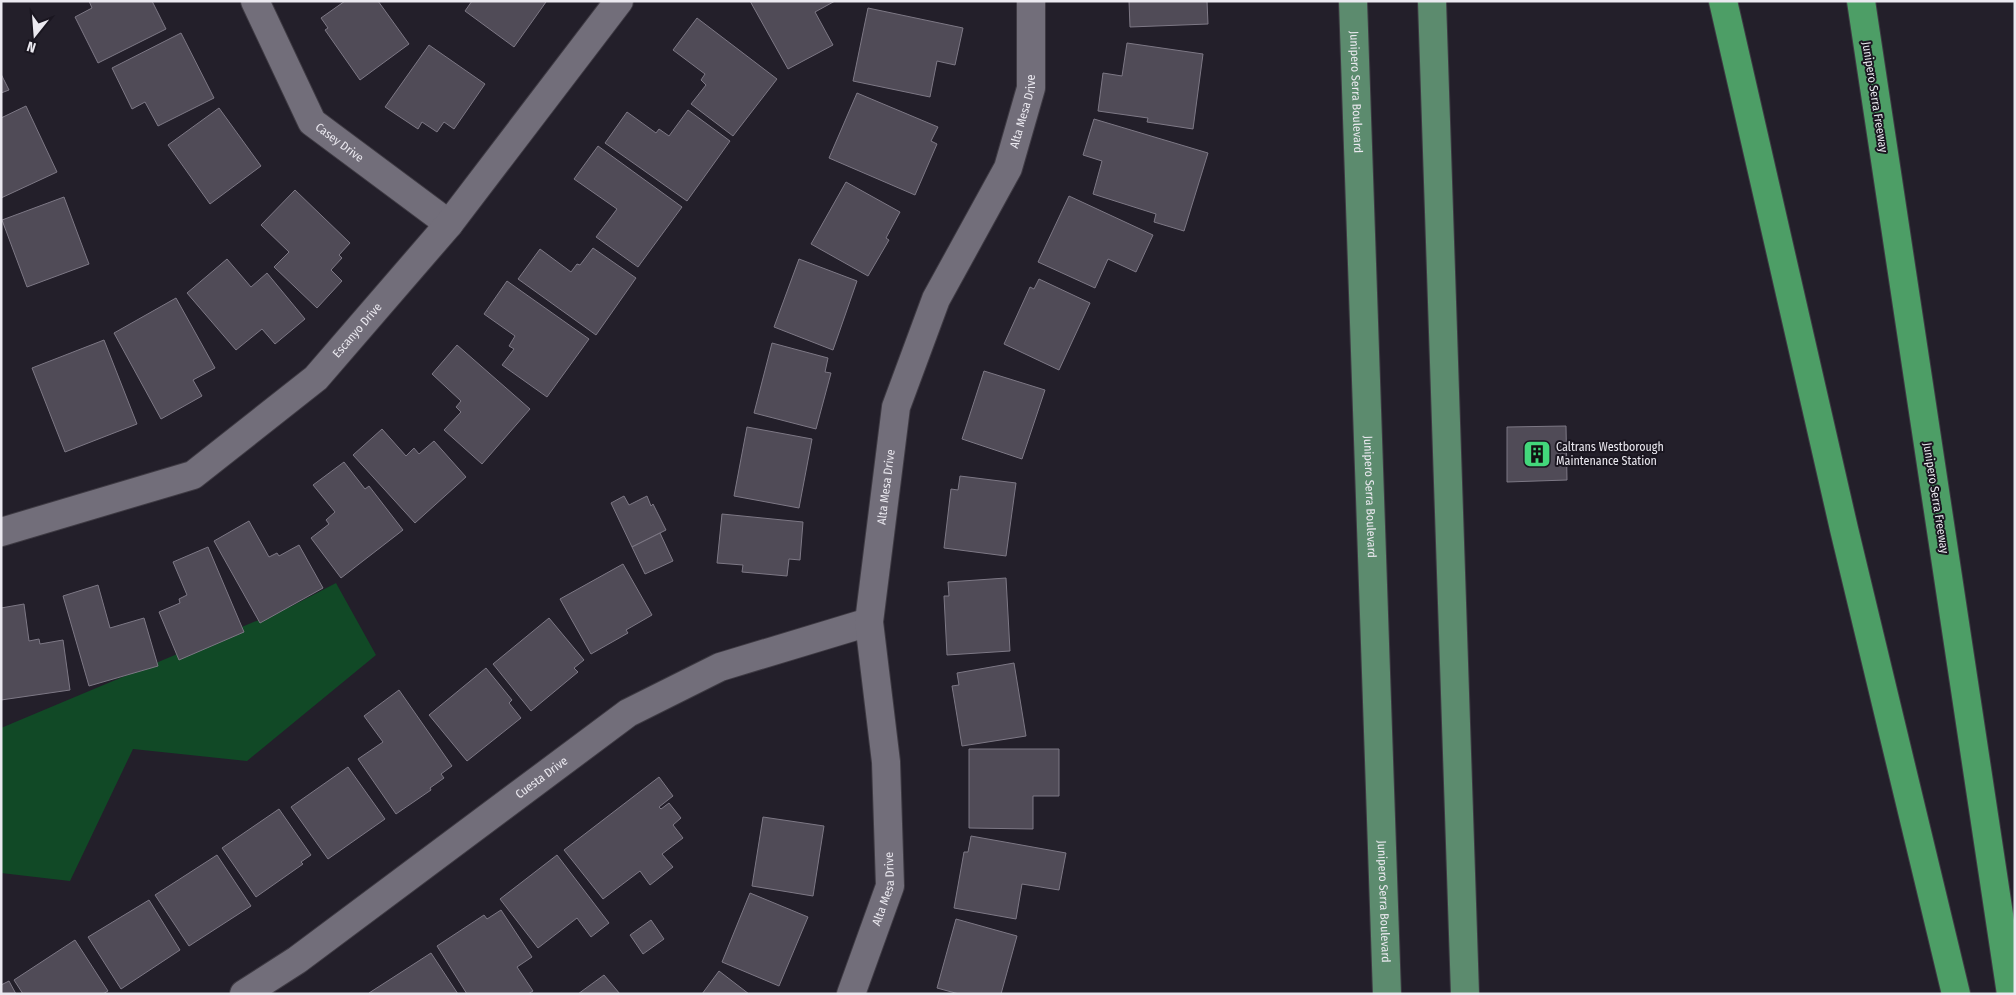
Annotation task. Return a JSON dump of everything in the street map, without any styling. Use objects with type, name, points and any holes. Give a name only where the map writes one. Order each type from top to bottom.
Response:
[{"type":"highway","points":[[1723,1],[1842,520],[1956,994]]},
{"type":"highway","name":"Junipero Serra Freeway","points":[[1861,1],[2011,994]]},
{"type":"main road","name":"Junipero Serra Boulevard","points":[[1353,1],[1387,994]]},
{"type":"main road","points":[[1432,1],[1465,994]]},
{"type":"street","name":"Casey Drive","points":[[255,1],[312,122],[449,224]]},
{"type":"street","name":"Escanyo Drive","points":[[1,532],[192,475],[316,378],[449,224],[619,1]]},
{"type":"street","name":"Alta Mesa Drive","points":[[852,994],[890,886],[886,762],[869,622],[896,407],[936,299],[1008,168],[1031,88],[1031,1]]},
{"type":"street","name":"Cuesta Drive","points":[[244,994],[297,960],[628,713],[720,667],[869,622]]},
{"type":"green space","points":[[336,583],[376,655],[247,761],[133,749],[70,881],[1,873],[1,728],[292,606]]},
{"type":"building","points":[[89,1],[152,1],[166,29],[98,63],[75,17],[92,8]]},
{"type":"building","points":[[345,1],[378,1],[409,44],[360,80],[325,30],[328,28],[321,18]]},
{"type":"building","points":[[472,1],[546,2],[514,47],[465,11]]},
{"type":"building","points":[[750,1],[835,1],[815,12],[833,45],[788,69]]},
{"type":"building","points":[[1129,1],[1207,1],[1208,24],[1130,27]]},
{"type":"building","points":[[868,8],[963,28],[955,65],[937,61],[930,97],[853,81]]},
{"type":"building","points":[[697,18],[777,79],[733,136],[691,104],[706,85],[701,80],[705,74],[673,50]]},
{"type":"building","points":[[181,33],[214,98],[158,126],[145,102],[132,109],[112,68]]},
{"type":"building","points":[[1127,43],[1203,54],[1193,129],[1147,122],[1148,118],[1098,111],[1103,73],[1122,76]]},
{"type":"building","points":[[429,45],[485,84],[454,129],[444,122],[437,132],[422,122],[418,129],[385,107]]},
{"type":"building","points":[[1,74],[9,90],[1,93]]},
{"type":"building","points":[[857,93],[938,127],[931,141],[937,144],[915,195],[829,158]]},
{"type":"building","points":[[26,106],[57,172],[1,198],[1,118]]},
{"type":"building","points":[[219,108],[261,166],[210,204],[168,145]]},
{"type":"building","points":[[688,110],[730,141],[687,201],[605,143],[627,112],[656,133],[659,129],[669,136]]},
{"type":"building","points":[[1094,119],[1208,153],[1184,231],[1154,222],[1156,214],[1093,194],[1102,161],[1083,155]]},
{"type":"building","points":[[598,146],[682,207],[638,267],[596,237],[617,209],[574,179]]},
{"type":"building","points":[[846,182],[900,212],[886,238],[889,240],[868,276],[811,244]]},
{"type":"building","points":[[295,190],[350,243],[339,255],[342,258],[331,270],[342,281],[317,308],[274,267],[289,252],[261,225]]},
{"type":"building","points":[[1069,196],[1153,235],[1136,272],[1108,259],[1095,288],[1038,262]]},
{"type":"building","points":[[64,197],[89,264],[27,287],[2,220]]},
{"type":"building","points":[[593,248],[636,278],[596,335],[518,279],[540,249],[571,272],[577,264],[580,265]]},
{"type":"building","points":[[227,259],[251,287],[267,273],[305,319],[275,344],[262,329],[236,350],[187,293]]},
{"type":"building","points":[[799,259],[857,281],[833,350],[774,327]]},
{"type":"building","points":[[1039,279],[1090,303],[1059,370],[1004,344],[1030,287],[1034,289]]},
{"type":"building","points":[[507,281],[589,339],[547,397],[502,365],[514,349],[509,346],[515,336],[484,314]]},
{"type":"building","points":[[176,298],[215,368],[193,380],[202,396],[161,419],[114,333]]},
{"type":"building","points":[[104,340],[137,424],[65,452],[32,368]]},
{"type":"building","points":[[772,343],[828,358],[825,372],[831,373],[816,429],[754,413]]},
{"type":"building","points":[[457,345],[530,409],[482,464],[444,430],[461,412],[456,407],[461,401],[432,374]]},
{"type":"building","points":[[984,371],[1045,390],[1022,459],[962,439]]},
{"type":"building","name":"Caltrans Westborough Maintenance Station","points":[[1566,426],[1567,480],[1507,482],[1507,427]]},
{"type":"building","points":[[747,427],[812,439],[799,508],[734,496]]},
{"type":"building","points":[[382,429],[406,456],[414,448],[419,454],[434,441],[466,477],[415,523],[353,455]]},
{"type":"building","points":[[344,462],[365,489],[369,486],[403,530],[341,578],[311,538],[329,524],[326,520],[335,512],[313,485]]},
{"type":"building","points":[[960,476],[1016,483],[1006,556],[944,548],[951,489],[958,490]]},
{"type":"building","points":[[624,496],[629,505],[647,496],[666,530],[632,547],[611,503]]},
{"type":"building","points":[[722,514],[803,522],[800,560],[789,559],[787,576],[742,572],[743,565],[717,563]]},
{"type":"building","points":[[249,521],[269,557],[277,553],[279,556],[299,545],[323,588],[260,623],[214,541]]},
{"type":"building","points":[[660,533],[673,561],[645,574],[632,547]]},
{"type":"building","points":[[208,547],[244,632],[179,660],[159,612],[180,603],[179,599],[187,595],[173,562]]},
{"type":"building","points":[[623,564],[652,615],[626,630],[628,633],[591,654],[560,599]]},
{"type":"building","points":[[1006,578],[1010,651],[947,655],[944,596],[949,596],[948,582]]},
{"type":"building","points":[[98,585],[110,628],[144,618],[158,666],[89,686],[63,596]]},
{"type":"building","points":[[24,604],[29,641],[39,639],[40,644],[63,640],[70,690],[1,700],[1,608]]},
{"type":"building","points":[[549,618],[584,660],[574,668],[578,672],[531,711],[493,664]]},
{"type":"building","points":[[1014,663],[1026,736],[962,746],[952,686],[959,685],[957,673]]},
{"type":"building","points":[[486,668],[512,700],[509,703],[521,718],[467,761],[429,715]]},
{"type":"building","points":[[399,690],[452,766],[441,774],[444,778],[430,788],[431,790],[396,814],[358,759],[383,742],[364,716]]},
{"type":"building","points":[[969,749],[1059,749],[1059,796],[1033,796],[1033,829],[969,828]]},
{"type":"building","points":[[348,767],[385,819],[328,859],[291,807]]},
{"type":"building","points":[[659,777],[673,796],[659,807],[661,809],[669,803],[681,818],[673,825],[683,838],[662,854],[673,867],[650,885],[640,871],[603,899],[564,850]]},
{"type":"building","points":[[279,809],[311,855],[301,862],[303,864],[256,897],[222,848]]},
{"type":"building","points":[[763,817],[824,826],[813,896],[752,886]]},
{"type":"building","points":[[971,836],[1066,853],[1059,890],[1022,884],[1016,919],[954,908],[964,852],[968,852]]},
{"type":"building","points":[[217,855],[251,906],[189,946],[155,895]]},
{"type":"building","points":[[557,855],[609,923],[591,937],[577,918],[538,948],[500,899]]},
{"type":"building","points":[[750,893],[808,917],[779,986],[722,962]]},
{"type":"building","points":[[149,900],[180,950],[121,989],[88,937]]},
{"type":"building","points":[[501,910],[532,957],[517,967],[533,991],[528,994],[467,994],[437,946],[484,915],[487,919]]},
{"type":"building","points":[[956,919],[1017,936],[1001,994],[959,994],[937,988]]},
{"type":"building","points":[[651,920],[664,939],[643,954],[630,935]]},
{"type":"building","points":[[75,940],[108,991],[103,994],[23,994],[14,980]]},
{"type":"building","points":[[431,953],[458,994],[369,993]]},
{"type":"building","points":[[719,971],[749,994],[702,994]]},
{"type":"building","points":[[604,975],[620,994],[578,994]]},
{"type":"building","points":[[9,981],[16,994],[1,994],[1,985]]},
{"type":"place","name":"Caltrans Westborough Maintenance Station","points":[[1537,454]]}]
